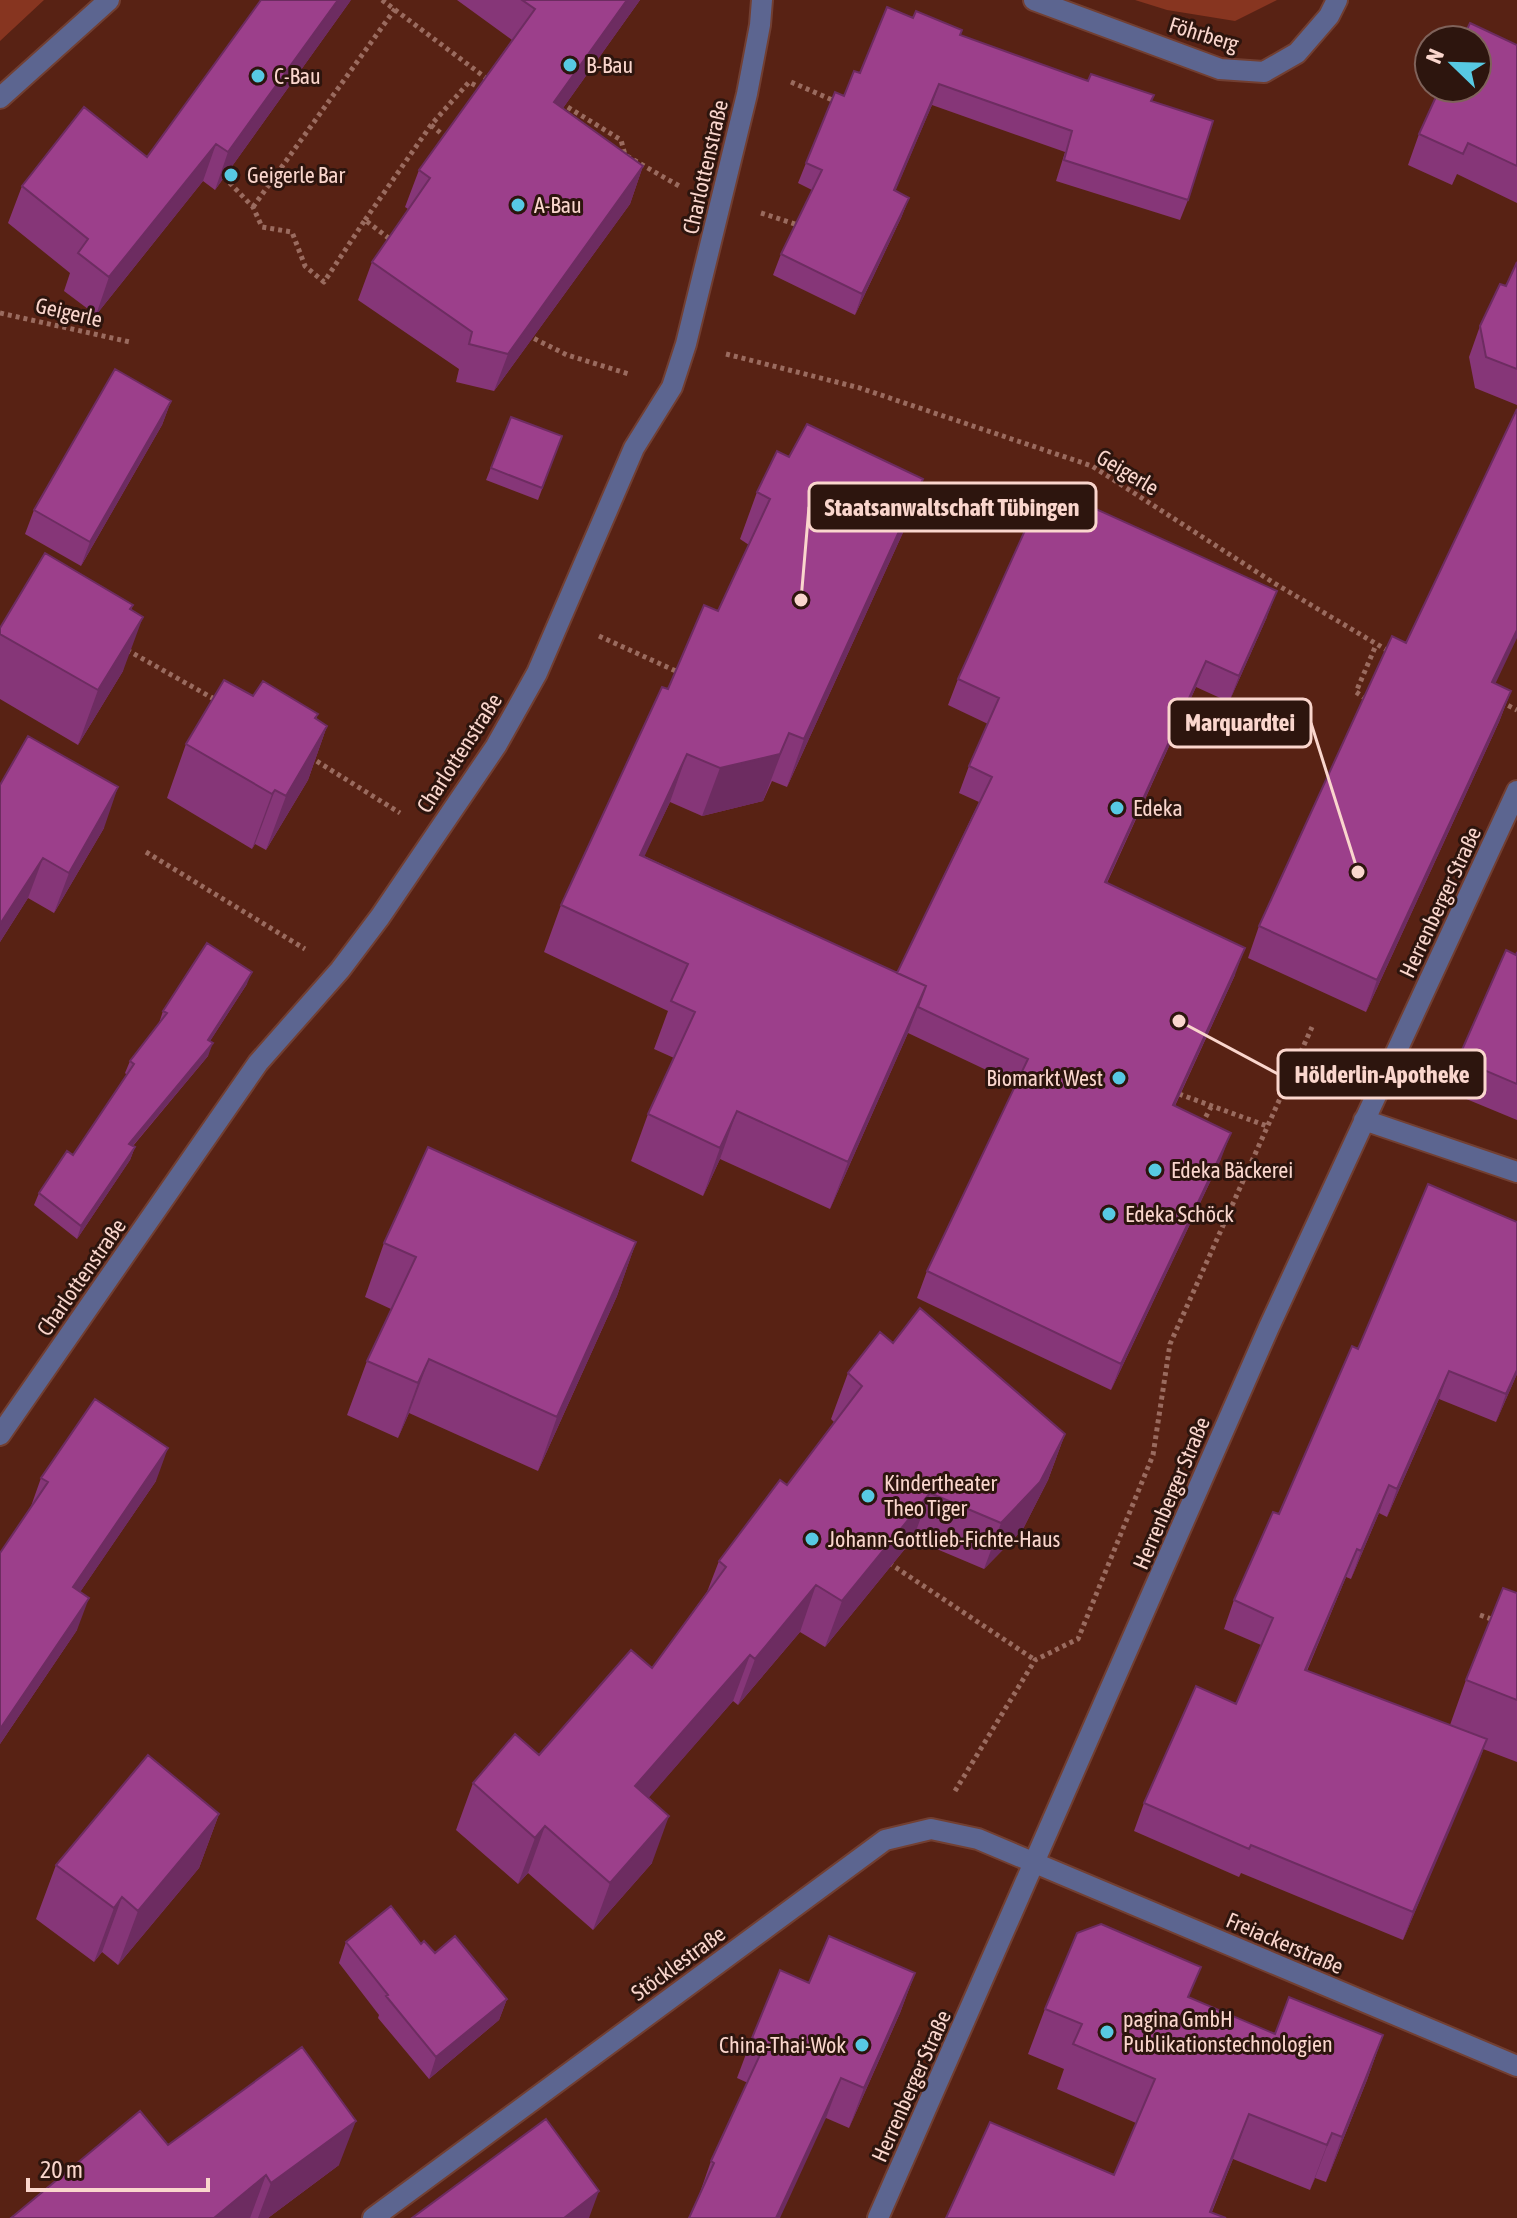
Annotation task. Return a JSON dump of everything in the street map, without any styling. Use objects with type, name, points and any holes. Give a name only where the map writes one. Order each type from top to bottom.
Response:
[{"type":"street","points":[[0,98],[109,0]]},
{"type":"street","name":"Charlottenstraße","points":[[0,1435],[258,1063],[340,970],[496,746],[537,673],[634,448],[672,387],[686,344],[753,66],[762,0]]},
{"type":"street","name":"Föhrberg","points":[[1034,0],[1220,69],[1264,72],[1297,53],[1329,16],[1337,0]]},
{"type":"street","name":"Herrenberger Straße","points":[[878,2218],[1246,1379],[1517,791]]},
{"type":"street","points":[[1364,1120],[1517,1172]]},
{"type":"street","name":"Stöcklestraße","points":[[373,2218],[885,1840],[931,1829],[978,1839],[1035,1865]]},
{"type":"street","name":"Freiackerstraße","points":[[1035,1865],[1517,2066]]},
{"type":"path","points":[[382,0],[495,85]]},
{"type":"path","points":[[253,207],[395,9]]},
{"type":"path","points":[[753,66],[842,104]]},
{"type":"path","points":[[224,177],[253,207],[262,227],[292,232],[305,266],[324,282],[431,125],[469,82],[497,97]]},
{"type":"path","points":[[555,99],[621,140],[625,155]]},
{"type":"path","points":[[431,125],[453,142]]},
{"type":"path","points":[[610,152],[625,155],[720,206],[794,222],[809,230]]},
{"type":"path","points":[[365,220],[400,248]]},
{"type":"path","name":"Geigerle","points":[[0,313],[130,342]]},
{"type":"path","points":[[524,334],[567,355],[672,387]]},
{"type":"path","name":"Geigerle","points":[[686,344],[860,388],[1092,466],[1376,645],[1404,658]]},
{"type":"path","points":[[561,618],[678,672]]},
{"type":"path","points":[[1366,699],[1356,692],[1376,645]]},
{"type":"path","points":[[125,648],[229,707]]},
{"type":"path","points":[[1489,697],[1517,710]]},
{"type":"path","points":[[307,755],[435,834]]},
{"type":"path","points":[[146,852],[340,970]]},
{"type":"path","points":[[931,1829],[1035,1660],[1078,1639],[1153,1455],[1170,1344],[1312,1027]]},
{"type":"path","points":[[1179,1094],[1267,1126]]},
{"type":"path","points":[[1198,1132],[1211,1107]]},
{"type":"path","points":[[877,1555],[1035,1660]]},
{"type":"path","points":[[1480,1615],[1505,1624]]},
{"type":"shaded area","points":[[0,0],[44,0],[0,41]]},
{"type":"shaded area","points":[[1135,0],[1277,0],[1235,21],[1167,10]]},
{"type":"building","points":[[261,0],[338,0],[228,152],[216,144],[109,277],[78,253],[88,239],[22,186],[84,107],[147,157]]},
{"type":"building","points":[[522,0],[627,0],[554,102],[643,166],[508,354],[469,344],[472,332],[372,262],[430,178],[419,170],[535,9]]},
{"type":"building","points":[[887,7],[913,18],[916,11],[962,30],[960,35],[1088,81],[1091,74],[1154,95],[1151,101],[1213,121],[1188,200],[1064,160],[1072,131],[939,84],[894,190],[909,198],[862,294],[781,254],[822,170],[806,163],[835,92],[844,96],[854,71],[860,73]]},
{"type":"building","points":[[1493,34],[1517,45],[1517,166],[1468,143],[1463,154],[1419,134],[1433,104],[1493,104]]},
{"type":"building","points":[[1517,262],[1517,369],[1486,357],[1480,326],[1500,284],[1506,286]]},
{"type":"building","points":[[115,369],[171,401],[90,542],[34,510]]},
{"type":"building","points":[[1517,409],[1517,630],[1492,682],[1511,691],[1377,980],[1259,926],[1392,636],[1406,643]]},
{"type":"building","points":[[511,417],[562,436],[542,488],[491,468]]},
{"type":"building","points":[[807,424],[923,479],[804,739],[789,733],[780,754],[720,768],[687,754],[640,855],[926,986],[848,1162],[737,1111],[720,1148],[648,1114],[695,1012],[671,1001],[688,964],[561,905],[662,687],[668,689],[704,605],[718,611],[770,499],[757,492],[777,451],[789,457]]},
{"type":"building","points":[[1045,486],[1277,591],[1239,676],[1206,661],[1105,882],[1245,948],[1173,1105],[1231,1133],[1121,1364],[927,1271],[1028,1059],[918,1007],[926,986],[897,973],[992,777],[969,766],[999,698],[958,679]]},
{"type":"building","points":[[45,553],[133,605],[130,609],[143,617],[98,690],[0,634],[0,628]]},
{"type":"building","points":[[224,680],[253,696],[263,681],[318,714],[315,718],[327,726],[286,796],[275,790],[272,794],[186,744]]},
{"type":"building","points":[[28,736],[118,787],[69,873],[43,858],[0,924],[0,785]]},
{"type":"building","points":[[207,943],[252,972],[208,1040],[213,1043],[129,1144],[135,1147],[81,1226],[39,1193],[67,1151],[73,1155],[134,1064],[130,1061],[167,1013],[163,1011]]},
{"type":"building","points":[[1506,950],[1516,955],[1517,952],[1517,1084],[1458,1059]]},
{"type":"building","points":[[428,1147],[636,1242],[557,1417],[429,1359],[418,1383],[367,1361],[416,1257],[384,1243]]},
{"type":"building","points":[[1428,1184],[1517,1222],[1517,1370],[1506,1394],[1449,1371],[1397,1489],[1389,1485],[1361,1551],[1357,1549],[1305,1670],[1487,1739],[1413,1912],[1251,1845],[1249,1849],[1144,1803],[1196,1686],[1236,1704],[1273,1618],[1234,1600],[1273,1512],[1279,1514],[1352,1346],[1358,1349]]},
{"type":"building","points":[[920,1308],[1065,1434],[1040,1482],[1001,1523],[930,1493],[842,1601],[816,1585],[755,1659],[750,1655],[635,1786],[669,1816],[610,1883],[545,1826],[535,1838],[473,1783],[515,1734],[539,1755],[631,1650],[652,1668],[726,1567],[719,1561],[780,1480],[787,1485],[862,1386],[848,1373],[880,1332],[893,1343]]},
{"type":"building","points":[[95,1399],[168,1448],[73,1587],[89,1598],[0,1729],[0,1553],[48,1482],[41,1478]]},
{"type":"building","points":[[1503,1588],[1517,1593],[1517,1700],[1466,1680]]},
{"type":"building","points":[[148,1755],[219,1814],[138,1911],[122,1897],[114,1908],[56,1865]]},
{"type":"building","points":[[391,1906],[421,1944],[424,1941],[435,1953],[455,1936],[507,1999],[436,2057],[346,1942]]},
{"type":"building","points":[[1101,1924],[1201,1967],[1188,1997],[1275,2034],[1289,1997],[1383,2035],[1342,2137],[1332,2133],[1327,2145],[1249,2114],[1210,2212],[1226,2218],[946,2218],[990,2122],[1114,2175],[1155,2079],[1073,2044],[1082,2024],[1045,2009],[1077,1933]]},
{"type":"building","points":[[829,1936],[915,1973],[864,2088],[841,2078],[776,2218],[689,2218],[714,2163],[711,2161],[765,2044],[752,2038],[780,1970],[809,1983]]},
{"type":"building","points":[[302,2047],[356,2121],[271,2183],[266,2175],[214,2218],[11,2218],[140,2111],[168,2145]]},
{"type":"building","points":[[546,2119],[599,2191],[564,2218],[412,2218]]},
{"type":"place","name":"B-Bau","points":[[570,65]]},
{"type":"place","name":"C-Bau","points":[[258,76]]},
{"type":"place","name":"Geigerle Bar","points":[[231,175]]},
{"type":"place","name":"A-Bau","points":[[518,205]]},
{"type":"place","name":"Staatsanwaltschaft Tübingen","points":[[801,600]]},
{"type":"place","name":"Edeka","points":[[1117,808]]},
{"type":"place","name":"Marquardtei","points":[[1358,872]]},
{"type":"place","name":"Hölderlin-Apotheke","points":[[1179,1021]]},
{"type":"place","name":"Biomarkt West","points":[[1119,1078]]},
{"type":"place","name":"Edeka Bäckerei","points":[[1155,1170]]},
{"type":"place","name":"Edeka Schöck","points":[[1109,1214]]},
{"type":"place","name":"Kindertheater Theo Tiger","points":[[868,1496]]},
{"type":"place","name":"Johann-Gottlieb-Fichte-Haus","points":[[812,1539]]},
{"type":"place","name":"pagina GmbH Publikationstechnologien","points":[[1107,2032]]},
{"type":"place","name":"China-Thai-Wok","points":[[862,2045]]}]
